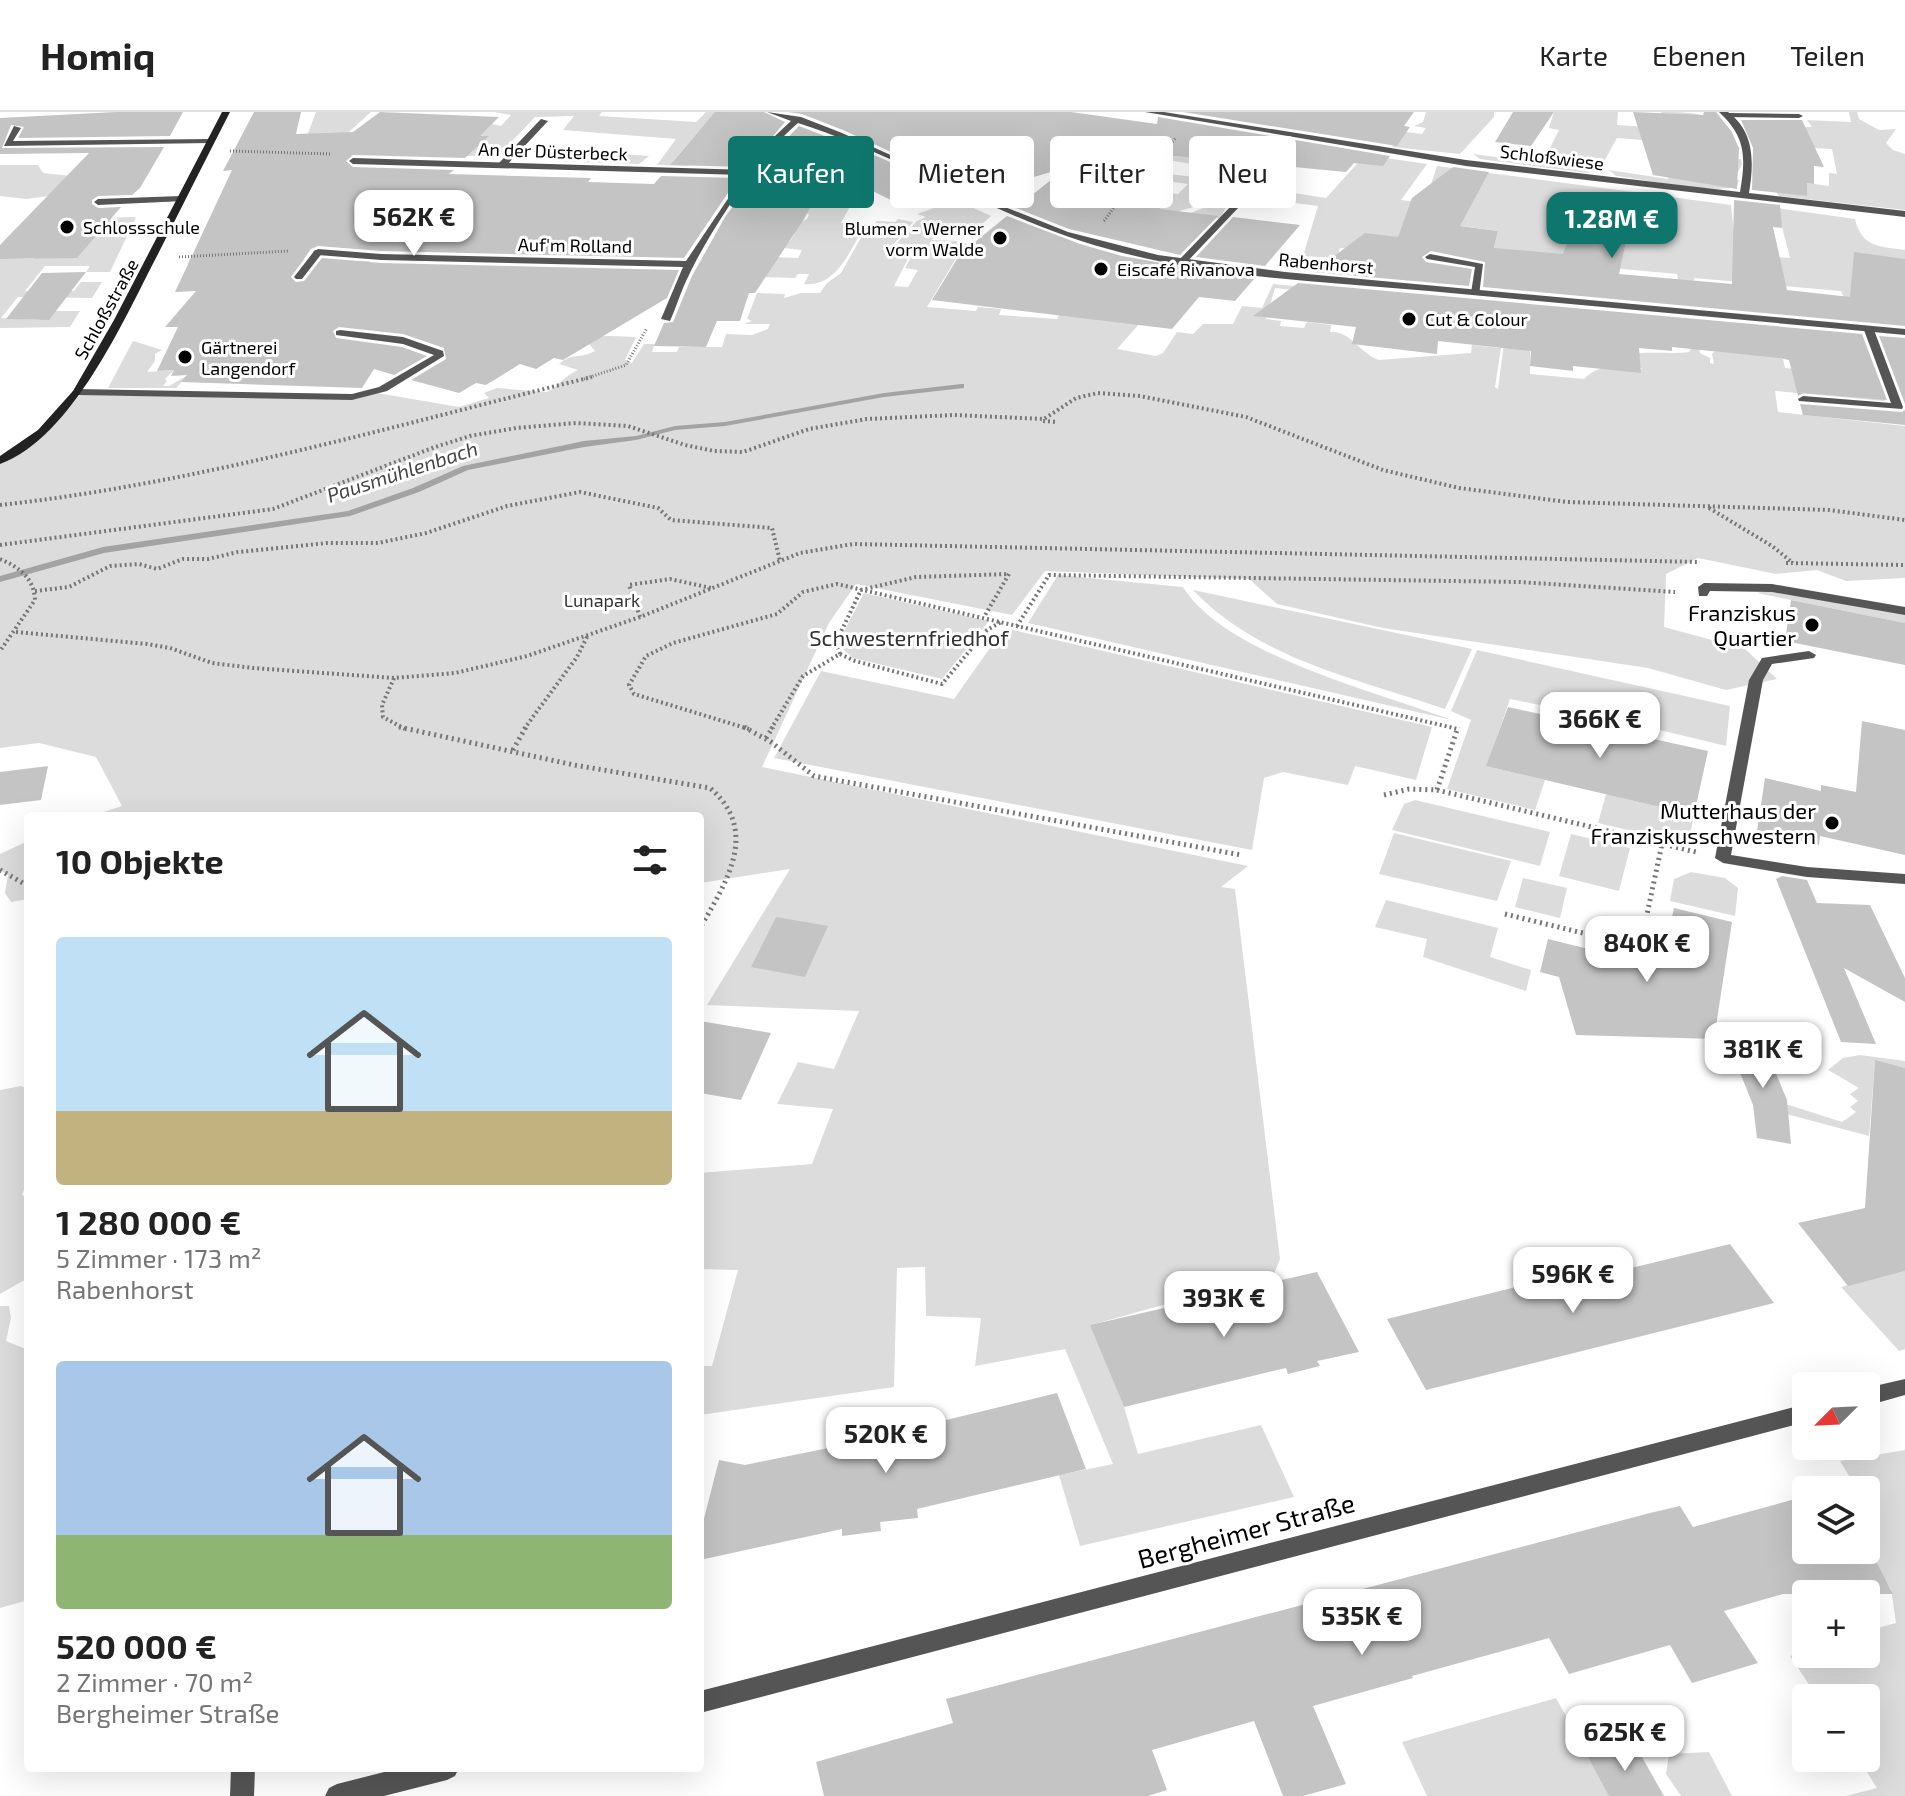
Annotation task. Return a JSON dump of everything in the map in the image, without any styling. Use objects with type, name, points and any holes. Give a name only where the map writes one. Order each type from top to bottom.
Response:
[{"type":"street","name":"Schloßstraße","points":[[0,461],[42,432],[77,392],[152,259],[226,112]]},
{"type":"street","name":"Rabenhorst","points":[[771,112],[850,139],[1038,224],[1182,262],[1476,293],[1905,332]]},
{"type":"street","name":"Schloßwiese","points":[[1149,112],[1466,163],[1905,214]]},
{"type":"street","points":[[1207,123],[1228,112]]},
{"type":"street","points":[[1726,113],[1799,116]]},
{"type":"street","points":[[1726,113],[1738,126],[1748,153],[1744,197]]},
{"type":"street","points":[[779,136],[798,119]]},
{"type":"street","points":[[502,165],[544,121]]},
{"type":"street","points":[[17,128],[7,144],[208,145]]},
{"type":"street","name":"An der Düsterbeck","points":[[353,161],[728,172]]},
{"type":"street","points":[[98,202],[181,199]]},
{"type":"street","points":[[666,319],[687,264],[728,204]]},
{"type":"street","points":[[1182,262],[1234,208]]},
{"type":"street","points":[[299,277],[318,252]]},
{"type":"street","name":"Auf'm Rolland","points":[[318,252],[381,257],[687,264]]},
{"type":"street","points":[[1430,257],[1480,266],[1476,293]]},
{"type":"street","points":[[1803,399],[1898,407],[1869,330]]},
{"type":"street","name":"Schloßstraße","points":[[77,392],[352,397],[383,389],[439,356],[435,350],[388,337],[340,333]]},
{"type":"street","points":[[1703,593],[1704,587],[1753,585],[1905,611]]},
{"type":"street","points":[[1809,655],[1767,661],[1756,680],[1723,858],[1807,872],[1905,879]]},
{"type":"street","points":[[1880,1393],[1905,1387]]},
{"type":"street","name":"Bergheimer Straße","points":[[704,1701],[1792,1417]]},
{"type":"street","points":[[242,1796],[243,1772]]},
{"type":"street","points":[[337,1796],[387,1790],[436,1772]]},
{"type":"path","points":[[1090,240],[1132,183],[1193,120]]},
{"type":"path","points":[[208,145],[335,154]]},
{"type":"path","points":[[152,259],[318,252]]},
{"type":"path","points":[[0,505],[92,495],[179,478],[614,371],[626,365],[648,327],[666,319]]},
{"type":"path","points":[[1038,420],[1054,415],[1064,404],[1084,395],[1140,396],[1246,417],[1369,465],[1442,486],[1567,502],[1841,510],[1905,520]]},
{"type":"path","points":[[0,545],[273,509],[435,447],[485,433],[559,423],[613,424],[645,430],[714,451],[743,452],[809,429],[867,419],[954,415],[1057,422]]},
{"type":"path","points":[[35,591],[69,587],[110,566],[139,564],[157,569],[183,559],[208,559],[238,552],[327,543],[378,543],[426,533],[507,506],[580,492],[658,508],[671,520],[772,528],[780,561]]},
{"type":"path","points":[[1708,507],[1726,521],[1772,543],[1794,563]]},
{"type":"path","points":[[16,632],[147,644],[228,665],[308,674],[394,678],[455,673],[499,665],[640,617],[820,548],[871,544],[1702,562]]},
{"type":"path","points":[[0,559],[19,568],[35,591],[35,600],[16,632],[0,651]]},
{"type":"path","points":[[1779,563],[1905,565]]},
{"type":"path","points":[[984,617],[1009,574],[893,579],[861,590],[836,642],[840,654],[855,661],[942,684],[987,630],[1002,622]]},
{"type":"path","points":[[1017,626],[1049,575],[1178,580],[1517,580],[1675,592]]},
{"type":"path","points":[[640,617],[629,585],[670,579],[712,588]]},
{"type":"path","points":[[1241,855],[814,776],[800,769],[766,738],[691,709],[634,694],[629,685],[646,656],[673,643],[777,614],[797,596],[812,590],[836,584],[852,585],[861,590],[1459,727],[1437,790]]},
{"type":"path","points":[[513,750],[524,729],[577,657],[588,635]]},
{"type":"path","points":[[766,738],[803,676],[840,654]]},
{"type":"path","points":[[394,678],[382,705],[383,717],[389,723],[417,732],[574,765],[710,788],[722,795],[739,830],[738,847],[704,919]]},
{"type":"path","points":[[1384,795],[1409,789],[1437,790],[1723,858]]},
{"type":"path","points":[[1505,914],[1640,947],[1662,844]]},
{"type":"path","points":[[0,870],[24,884]]},
{"type":"green space","points":[[316,112],[371,112],[328,151],[307,136]]},
{"type":"green space","points":[[494,112],[602,112],[599,116],[696,122],[706,112],[736,112],[733,127],[704,125],[673,161],[690,166],[657,165],[676,139],[563,130],[574,116],[535,117],[498,156],[458,156],[492,124],[501,126],[511,115]]},
{"type":"green space","points":[[1426,112],[1494,112],[1494,117],[1460,154],[1392,147],[1406,132],[1422,134],[1426,128],[1414,126],[1423,122]]},
{"type":"green space","points":[[1554,112],[1618,112],[1617,125],[1666,128],[1661,112],[1708,117],[1731,133],[1701,140],[1737,144],[1740,149],[1708,149],[1706,159],[1741,159],[1742,164],[1738,172],[1708,167],[1705,173],[1739,180],[1737,186],[1713,189],[1678,186],[1616,176],[1609,170],[1668,179],[1670,165],[1682,143],[1617,138],[1600,169],[1588,173],[1480,159],[1473,154],[1525,161],[1530,150],[1548,152],[1559,130],[1549,128]]},
{"type":"green space","points":[[1849,112],[1857,112],[1859,119],[1879,130],[1896,129],[1886,143],[1893,150],[1905,154],[1905,210],[1779,196],[1776,192],[1807,196],[1807,183],[1829,186],[1829,173],[1837,174],[1832,149],[1812,148],[1803,127],[1812,127],[1807,120],[1851,122]]},
{"type":"green space","points":[[1176,144],[1189,146],[1189,163],[1173,161],[1173,147]]},
{"type":"green space","points":[[560,150],[649,156],[639,164],[550,161]]},
{"type":"green space","points":[[1365,155],[1427,164],[1401,200],[1425,203],[1437,166],[1731,205],[1736,254],[1790,258],[1777,208],[1855,219],[1862,236],[1873,244],[1905,250],[1905,309],[1850,311],[1841,291],[1694,278],[1691,298],[1681,296],[1677,274],[1492,257],[1498,231],[1405,218],[1393,252],[1340,248],[1337,258],[1303,256],[1318,206],[1296,203],[1296,193],[1326,198]]},
{"type":"green space","points":[[0,165],[38,165],[43,173],[71,176],[72,193],[26,199],[0,196]]},
{"type":"green space","points":[[1173,175],[1189,176],[1190,208],[1173,213],[1173,220],[1155,208],[1173,208],[1173,194],[1178,194],[1188,184],[1173,182]]},
{"type":"green space","points":[[799,208],[849,208],[841,223],[860,225],[857,232],[860,234],[838,269],[824,281],[804,284],[809,274],[798,274],[795,278],[761,277],[773,257],[798,258],[802,250],[774,247],[778,241],[790,241],[795,233],[781,232],[807,219],[809,214],[802,213]]},
{"type":"green space","name":"Lunapark","points":[[934,208],[974,208],[991,216],[970,235],[937,231],[932,240],[1008,248],[993,258],[958,255],[927,307],[976,311],[978,307],[1001,309],[999,315],[1057,319],[1060,313],[1086,317],[1102,297],[1113,299],[1118,293],[1132,295],[1123,309],[1148,314],[1117,349],[1156,356],[1163,353],[1177,332],[1193,334],[1203,324],[1233,324],[1242,306],[1262,308],[1273,284],[1315,288],[1314,292],[1275,288],[1266,319],[1281,321],[1280,326],[1304,328],[1307,322],[1331,325],[1330,332],[1350,338],[1379,360],[1471,353],[1472,345],[1499,348],[1503,335],[1495,387],[1498,389],[1505,335],[1530,337],[1530,374],[1584,379],[1605,368],[1643,369],[1632,364],[1626,356],[1633,354],[1689,352],[1692,347],[1691,322],[1695,323],[1700,353],[1714,364],[1712,354],[1715,351],[1754,355],[1750,328],[1777,330],[1779,340],[1775,340],[1785,368],[1877,377],[1885,401],[1775,391],[1778,412],[1905,426],[1905,578],[1846,581],[1817,570],[1776,574],[1698,558],[1666,574],[1664,627],[1745,649],[1777,679],[1726,690],[1648,668],[1383,628],[1277,604],[1249,579],[1045,571],[1012,615],[856,584],[829,623],[762,767],[1248,866],[1221,887],[1235,889],[1280,1259],[1274,1274],[1091,1325],[1124,1407],[1138,1454],[1261,1425],[1294,1497],[1080,1546],[1059,1475],[1113,1464],[1065,1349],[975,1366],[981,1318],[926,1316],[925,1267],[897,1268],[894,1387],[704,1414],[704,1366],[712,1366],[738,1270],[704,1269],[704,1173],[812,1164],[833,1109],[777,1104],[798,1062],[834,1069],[859,1011],[707,1005],[790,869],[704,882],[704,812],[103,812],[122,806],[96,757],[39,743],[0,748],[0,462],[47,431],[80,395],[337,399],[377,393],[459,407],[489,398],[484,393],[497,388],[547,392],[578,370],[559,364],[595,351],[589,344],[554,337],[522,341],[498,334],[380,332],[383,325],[437,323],[438,331],[454,331],[456,327],[440,322],[449,306],[348,302],[344,307],[298,306],[284,323],[280,323],[294,306],[269,305],[270,301],[214,300],[223,285],[234,284],[243,261],[188,264],[190,259],[287,254],[285,257],[263,258],[262,262],[305,259],[282,287],[299,288],[338,286],[348,268],[317,267],[323,260],[370,261],[357,277],[374,278],[369,286],[438,288],[433,298],[458,298],[463,288],[535,290],[531,296],[525,296],[520,307],[564,303],[570,291],[627,292],[618,308],[571,307],[557,329],[560,334],[636,337],[625,360],[632,363],[644,344],[655,344],[652,352],[677,352],[679,347],[722,347],[726,334],[752,335],[768,329],[770,324],[744,324],[752,321],[747,319],[757,293],[785,294],[784,298],[801,293],[820,293],[827,283],[841,273],[863,234],[877,221],[895,222],[898,219],[913,222],[894,244],[914,247],[894,286],[908,287],[918,270],[905,268],[916,247],[897,243],[917,221],[926,217],[917,214]]},
{"type":"green space","points":[[1203,208],[1226,208],[1220,219],[1203,215],[1184,216]]},
{"type":"green space","points":[[136,217],[110,272],[86,272],[90,266],[45,266],[25,291],[74,291],[81,282],[102,282],[92,298],[18,297],[1,318],[39,320],[46,311],[80,311],[70,327],[0,328],[0,259],[33,259],[67,219]]},
{"type":"green space","points":[[133,341],[162,350],[155,354],[155,361],[147,372],[174,370],[163,386],[169,386],[188,375],[176,388],[108,388]]},
{"type":"green space","points":[[1058,575],[1183,587],[1204,611],[1232,633],[1267,652],[1345,684],[1452,720],[1028,623]]},
{"type":"green space","points":[[1193,590],[1472,649],[1445,709],[1344,676],[1278,650],[1219,614]]},
{"type":"green space","points":[[1767,591],[1905,614],[1905,623],[1757,593]]},
{"type":"green space","name":"Schwesternfriedhof","points":[[864,593],[989,621],[942,679],[853,658],[843,649],[840,639]]},
{"type":"green space","points":[[1004,628],[1432,727],[1416,780],[1355,766],[1348,785],[1283,772],[1264,778],[1252,850],[774,758],[821,671],[954,699]]},
{"type":"green space","points":[[1477,650],[1730,706],[1726,746],[1635,724],[1631,709],[1550,692],[1549,707],[1510,699],[1487,766],[1545,780],[1535,810],[1447,789],[1471,720],[1451,711]]},
{"type":"green space","points":[[1606,794],[1694,815],[1688,844],[1598,823]]},
{"type":"green space","points":[[1415,800],[1550,832],[1540,866],[1392,830],[1404,804]]},
{"type":"green space","points":[[1394,833],[1511,861],[1497,901],[1379,874]]},
{"type":"green space","points":[[1571,834],[1630,848],[1619,891],[1559,876]]},
{"type":"green space","points":[[24,843],[24,900],[11,902],[5,893],[8,875],[0,870],[0,854]]},
{"type":"green space","points":[[1691,872],[1725,878],[1738,888],[1735,916],[1670,901],[1674,879]]},
{"type":"green space","points":[[1523,878],[1567,888],[1560,918],[1515,907]]},
{"type":"green space","points":[[1386,900],[1498,928],[1490,957],[1531,970],[1526,991],[1423,957],[1427,939],[1375,927]]},
{"type":"green space","points":[[1860,1055],[1905,1061],[1905,1068],[1875,1061],[1869,1136],[1753,1105],[1789,1105],[1842,1122],[1856,1112],[1850,1107],[1858,1101],[1850,1094],[1859,1088],[1828,1070],[1843,1058]]},
{"type":"green space","points":[[24,1087],[24,1280],[0,1294],[0,1090]]},
{"type":"green space","points":[[1905,1271],[1905,1349],[1899,1351],[1841,1287]]},
{"type":"green space","points":[[0,1306],[9,1306],[11,1318],[6,1341],[24,1348],[24,1601],[0,1608]]},
{"type":"green space","points":[[1905,1450],[1905,1796],[1846,1796],[1877,1788],[1867,1772],[1880,1772],[1880,1684],[1809,1684],[1798,1668],[1880,1668],[1880,1627],[1896,1623],[1891,1589],[1875,1564],[1880,1564],[1880,1476],[1849,1476],[1840,1461],[1880,1460],[1880,1454]]},
{"type":"green space","points":[[1556,1698],[1610,1796],[1427,1796],[1402,1742]]},
{"type":"green space","points":[[1709,1752],[1732,1796],[1681,1796],[1666,1774],[1669,1754]]},
{"type":"building","points":[[183,112],[170,136],[18,138],[24,127],[11,125],[2,148],[164,147],[140,188],[132,195],[98,196],[92,200],[98,208],[121,207],[77,258],[0,259],[0,245],[89,153],[0,154],[0,118]]},
{"type":"building","points":[[254,112],[301,112],[296,134],[353,132],[380,112],[499,117],[480,136],[489,136],[465,158],[353,155],[346,161],[353,167],[454,170],[449,174],[591,178],[588,182],[654,184],[661,176],[728,178],[728,193],[684,258],[381,251],[318,246],[311,249],[291,277],[296,282],[304,281],[322,258],[381,263],[679,270],[667,298],[563,360],[554,358],[536,369],[520,364],[486,385],[476,383],[459,393],[411,380],[446,359],[444,348],[403,334],[339,327],[333,331],[336,338],[402,347],[427,356],[394,375],[374,369],[362,388],[181,382],[187,375],[171,376],[174,370],[157,371],[178,327],[165,327],[196,291],[175,292],[232,170],[223,171]]},
{"type":"building","points":[[715,112],[764,112],[785,122],[773,136],[728,136],[728,167],[670,165]]},
{"type":"building","points":[[788,112],[1071,112],[1157,124],[1158,117],[1271,136],[1189,136],[1189,157],[1173,156],[1173,136],[1050,136],[1050,172],[1034,177],[1034,136],[890,136],[890,151],[874,144],[874,136],[856,136],[802,114]]},
{"type":"building","points":[[1183,112],[1414,112],[1404,126],[1410,127],[1397,146]]},
{"type":"building","points":[[1513,112],[1554,112],[1531,146],[1495,142]]},
{"type":"building","points":[[1633,112],[1703,115],[1704,112],[1716,112],[1732,132],[1739,149],[1737,189],[1653,175]]},
{"type":"building","points":[[1741,120],[1802,120],[1824,167],[1814,166],[1814,184],[1807,183],[1807,196],[1752,190],[1753,148]]},
{"type":"building","points":[[799,126],[825,136],[789,136]]},
{"type":"building","points":[[1296,140],[1390,156],[1383,166],[1354,163],[1346,172],[1296,167]]},
{"type":"building","points":[[874,155],[890,162],[890,200],[874,192]]},
{"type":"building","points":[[1453,167],[1489,172],[1460,226],[1498,231],[1494,248],[1563,254],[1583,199],[1589,200],[1591,194],[1635,199],[1619,274],[1732,284],[1734,200],[1780,205],[1782,228],[1773,227],[1787,290],[1850,297],[1854,252],[1905,259],[1905,326],[1483,287],[1485,262],[1431,251],[1422,257],[1426,262],[1472,269],[1469,286],[1313,272],[1365,233],[1398,237],[1412,198]]},
{"type":"building","points":[[1050,181],[1050,208],[1160,208],[1218,216],[1180,255],[1069,229],[1016,208],[1034,208],[1034,194]]},
{"type":"building","points":[[732,208],[810,208],[755,293],[749,293],[740,321],[717,321],[706,347],[654,346],[664,323],[673,322],[692,276]]},
{"type":"building","points":[[1007,216],[1080,244],[1122,256],[1254,279],[1235,301],[1199,297],[1172,329],[932,300],[960,254]]},
{"type":"building","points":[[1233,217],[1300,225],[1265,266],[1196,257]]},
{"type":"building","points":[[86,272],[49,320],[6,319],[42,273]]},
{"type":"building","points":[[1298,283],[1862,334],[1887,400],[1803,393],[1798,396],[1789,360],[1779,358],[1672,347],[1672,351],[1639,348],[1641,373],[1573,366],[1573,371],[1530,366],[1531,351],[1438,341],[1437,354],[1352,344],[1356,327],[1253,316]]},
{"type":"building","points":[[1879,336],[1905,338],[1905,404]]},
{"type":"building","points":[[1800,404],[1905,410],[1905,425],[1803,415]]},
{"type":"building","name":"Franziskus Quartier","points":[[1791,600],[1905,623],[1905,665],[1785,641]]},
{"type":"building","points":[[1508,707],[1708,751],[1694,815],[1486,766]]},
{"type":"building","name":"Mutterhaus der Franziskusschwestern","points":[[1862,721],[1905,730],[1905,855],[1820,836],[1819,845],[1757,831],[1765,778],[1821,791],[1821,785],[1856,792]]},
{"type":"building","points":[[48,766],[41,800],[0,805],[0,772]]},
{"type":"building","points":[[1782,876],[1807,880],[1817,903],[1870,905],[1905,978],[1905,1002],[1844,968],[1876,1044],[1841,1042],[1776,879]]},
{"type":"building","points":[[1674,908],[1732,922],[1714,1039],[1576,1035],[1559,977],[1540,972],[1548,939],[1661,967]]},
{"type":"building","points":[[776,917],[828,926],[805,977],[751,967]]},
{"type":"building","points":[[704,1022],[771,1033],[741,1100],[704,1094]]},
{"type":"building","points":[[1727,1040],[1762,1040],[1787,1100],[1791,1144],[1757,1138],[1753,1105]]},
{"type":"building","points":[[1875,1060],[1905,1068],[1905,1271],[1848,1286],[1798,1223],[1865,1208]]},
{"type":"building","points":[[1730,1244],[1774,1303],[1426,1390],[1387,1319],[1552,1278],[1557,1286]]},
{"type":"building","points":[[1317,1272],[1359,1352],[1317,1361],[1320,1366],[1288,1374],[1286,1368],[1124,1407],[1090,1325],[1247,1289],[1243,1281],[1274,1274],[1277,1281]]},
{"type":"building","points":[[1057,1393],[1086,1469],[917,1509],[918,1518],[880,1522],[881,1531],[842,1536],[842,1529],[704,1559],[704,1518],[719,1460],[745,1465],[833,1447],[836,1444],[834,1428],[899,1421],[901,1431]]},
{"type":"building","points":[[1792,1500],[1792,1564],[1877,1564],[1893,1594],[1880,1594],[1880,1580],[1792,1580],[1792,1594],[1724,1611],[1758,1663],[1692,1683],[1670,1645],[1569,1674],[1549,1638],[1313,1706],[1346,1784],[1303,1796],[1283,1796],[1254,1721],[1152,1750],[1167,1790],[1148,1796],[824,1796],[816,1762],[953,1723],[946,1699],[1680,1506],[1693,1527]]},
{"type":"building","points":[[1634,1743],[1664,1796],[1609,1796],[1588,1757]]},
{"type":"waterway","name":"Pausmühlenbach","points":[[0,579],[103,550],[350,513],[416,490],[466,468],[584,444],[636,438],[675,428],[725,424],[884,395],[961,386]]},
{"type":"place","name":"Schlossschule","points":[[67,227]]},
{"type":"place","name":"Blumen - Werner vorm Walde","points":[[1000,238]]},
{"type":"place","name":"Eiscafé Rivanova","points":[[1101,269]]},
{"type":"place","name":"Cut & Colour","points":[[1409,319]]},
{"type":"place","name":"Gärtnerei Langendorf","points":[[185,357]]},
{"type":"place","name":"Franziskus Quartier","points":[[1812,625]]},
{"type":"place","name":"Mutterhaus der Franziskusschwestern","points":[[1832,823]]}]
